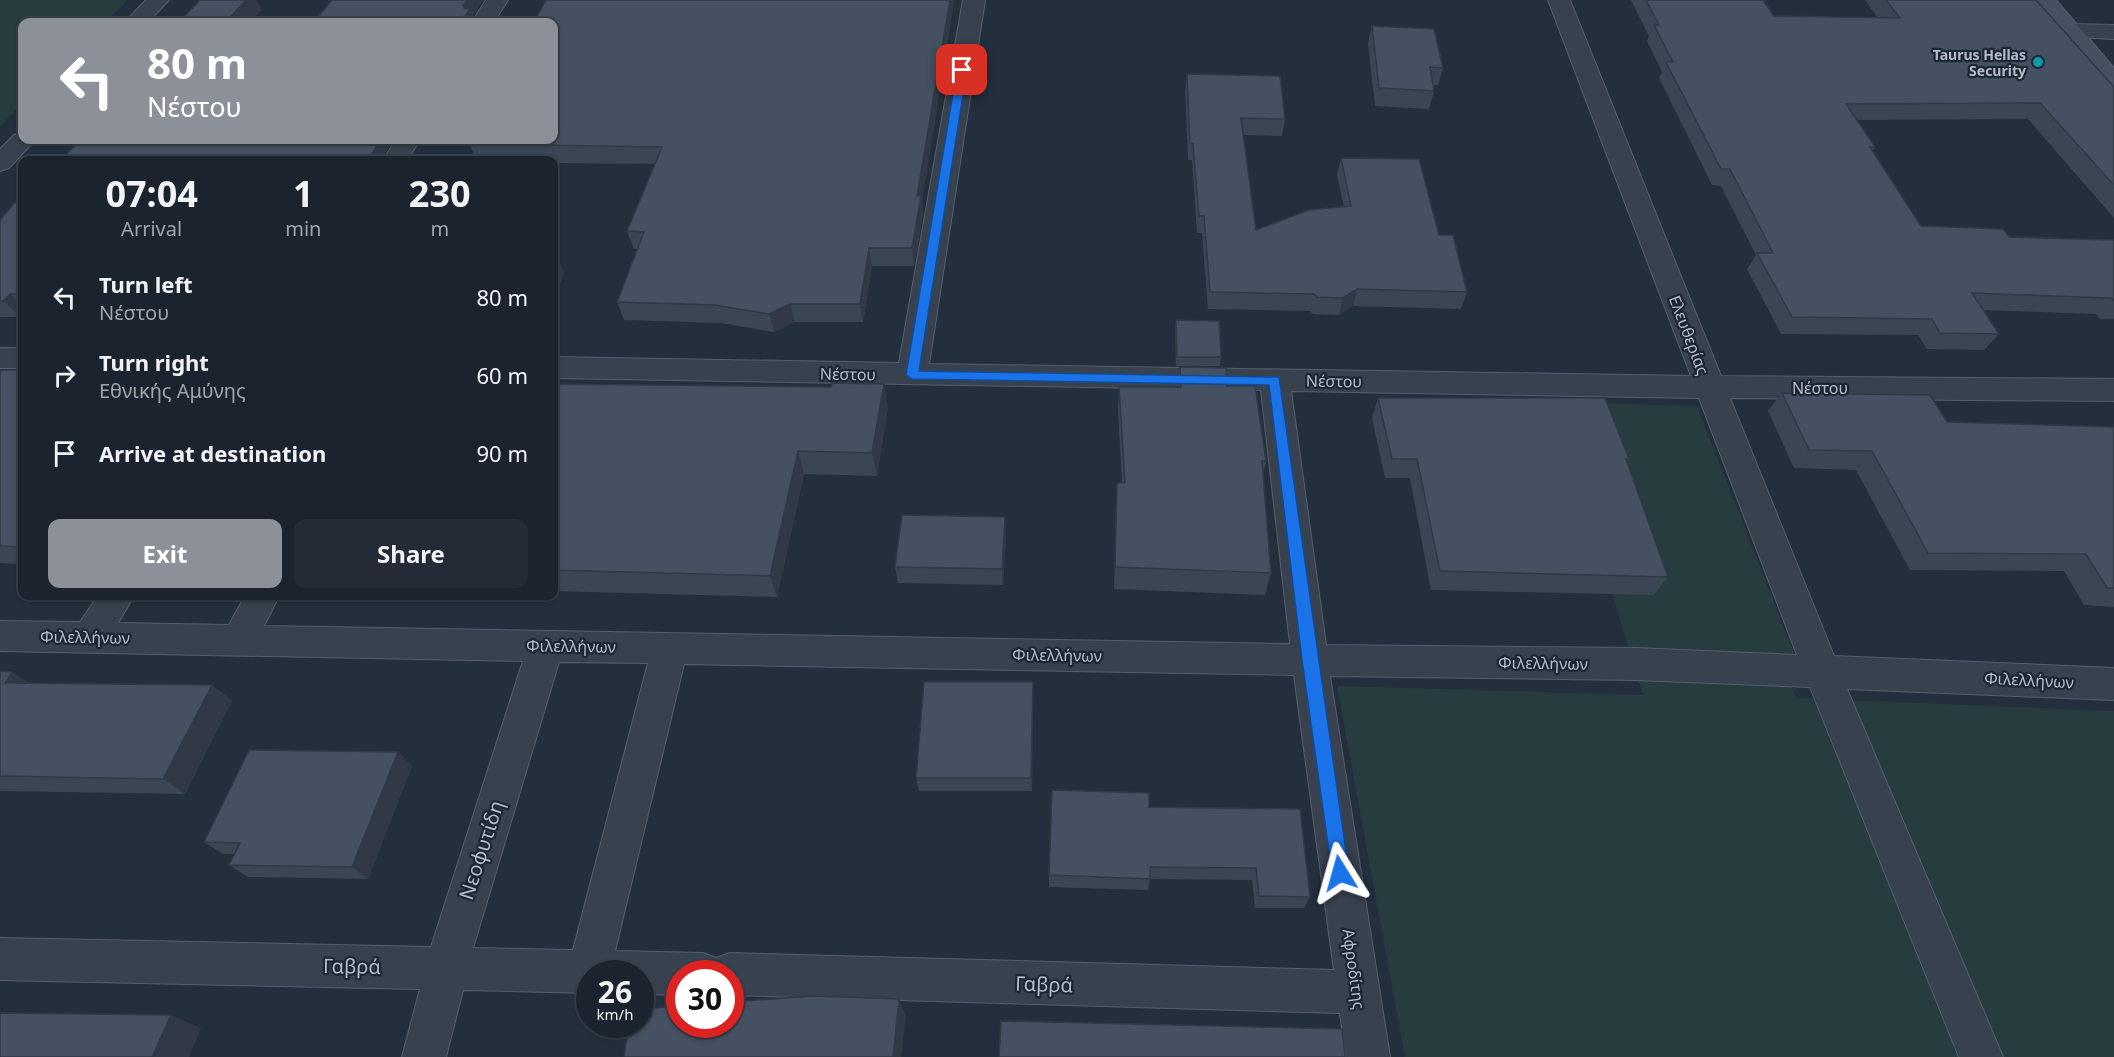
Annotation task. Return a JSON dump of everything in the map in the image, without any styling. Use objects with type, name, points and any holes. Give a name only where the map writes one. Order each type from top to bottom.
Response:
[{"type":"street","points":[[140,18],[158,0]]},
{"type":"street","points":[[486,18],[498,0]]},
{"type":"street","points":[[912,375],[974,0]]},
{"type":"street","name":"Ελευθερίας","points":[[1559,0],[1821,670],[1981,1057]]},
{"type":"street","points":[[2025,0],[2067,31],[2114,32]]},
{"type":"street","points":[[2044,0],[2067,31],[2114,83]]},
{"type":"street","points":[[0,163],[19,144]]},
{"type":"street","points":[[0,358],[18,358]]},
{"type":"street","name":"Νέστου","points":[[558,368],[1710,387],[2114,390]]},
{"type":"street","name":"Αφροδίτης","points":[[1275,380],[1310,660],[1368,1057]]},
{"type":"street","points":[[90,637],[114,600]]},
{"type":"street","points":[[239,640],[260,600]]},
{"type":"street","name":"Φιλελλήνων","points":[[0,636],[1310,660],[1636,663],[2114,684]]},
{"type":"street","name":"Νεοφυτίδη","points":[[424,1057],[462,909],[546,646]]},
{"type":"street","points":[[592,960],[670,647]]},
{"type":"street","name":"Γαβρά","points":[[0,959],[576,970]]},
{"type":"street","name":"Γαβρά","points":[[744,974],[1357,992]]},
{"type":"green space","points":[[0,0],[128,0],[109,18],[18,18],[18,108],[0,126]]},
{"type":"green space","points":[[1553,402],[1697,406],[1795,656],[1778,655],[1796,698],[2114,711],[2114,1057],[1405,1057],[1337,686],[1643,695]]},
{"type":"building","points":[[200,0],[246,0],[230,18],[183,18]]},
{"type":"building","points":[[332,0],[467,0],[463,5],[464,8],[470,9],[464,18],[317,18]]},
{"type":"building","points":[[546,0],[950,0],[917,196],[921,196],[912,248],[869,248],[860,304],[790,304],[769,314],[715,305],[617,302],[644,232],[627,231],[662,147],[469,144],[558,144],[558,18],[536,18]]},
{"type":"building","points":[[1646,0],[1763,0],[1774,16],[1900,18],[1886,0],[2036,0],[2114,87],[2114,185],[2040,103],[1846,104],[1875,147],[1870,147],[1921,226],[2003,229],[2009,237],[2114,240],[2114,301],[2111,298],[1972,293],[1999,334],[1940,333],[1932,319],[1792,317],[1757,253],[1773,253],[1730,169],[1721,169],[1666,62],[1673,62],[1654,25],[1659,25]]},
{"type":"building","points":[[1372,26],[1434,29],[1443,68],[1430,67],[1434,91],[1379,88]]},
{"type":"building","points":[[1187,74],[1280,76],[1285,119],[1241,118],[1256,230],[1309,210],[1351,206],[1341,158],[1419,159],[1439,235],[1453,235],[1467,292],[1357,289],[1343,298],[1317,297],[1314,294],[1210,292],[1204,216],[1199,216],[1193,144],[1190,143]]},
{"type":"building","points":[[76,144],[374,144],[377,146],[371,156],[65,156]]},
{"type":"building","points":[[18,199],[18,294],[10,294],[4,301],[0,301],[0,220]]},
{"type":"building","points":[[1176,320],[1219,321],[1221,357],[1177,357]]},
{"type":"building","points":[[1180,367],[1226,368],[1227,386],[1255,386],[1266,461],[1262,461],[1271,573],[1115,567],[1117,483],[1125,483],[1119,387],[1181,387]]},
{"type":"building","points":[[0,370],[18,370],[18,547],[0,546]]},
{"type":"building","points":[[832,383],[884,384],[872,453],[798,451],[770,576],[558,570],[558,384],[831,387]]},
{"type":"building","points":[[1782,393],[1930,395],[1947,422],[2114,427],[2114,588],[2107,588],[2086,554],[1928,553],[1872,451],[1809,450]]},
{"type":"building","points":[[1378,398],[1605,398],[1629,459],[1626,459],[1668,577],[1440,571],[1417,459],[1392,459]]},
{"type":"building","points":[[902,515],[1005,517],[1002,569],[895,567]]},
{"type":"building","points":[[0,671],[12,672],[5,683],[212,685],[163,779],[0,776]]},
{"type":"building","points":[[924,682],[1033,682],[1031,778],[916,778]]},
{"type":"building","points":[[249,750],[398,752],[352,867],[229,865],[240,843],[204,842]]},
{"type":"building","points":[[1052,790],[1149,793],[1149,807],[1300,809],[1310,897],[1259,896],[1256,868],[1150,867],[1150,879],[1049,875]]},
{"type":"building","points":[[814,996],[899,999],[893,1057],[624,1057],[627,1038],[654,1038],[654,1008],[666,1007],[666,1038],[744,1038],[744,1001]]},
{"type":"building","points":[[0,1013],[171,1015],[152,1057],[0,1057]]},
{"type":"building","points":[[1001,1021],[1342,1029],[1345,1057],[999,1057]]},
{"type":"place","name":"Taurus Hellas Security","points":[[2038,62]]},
{"type":"route","points":[[962,70],[912,375],[1275,380],[1310,660],[1340,873]]}]
